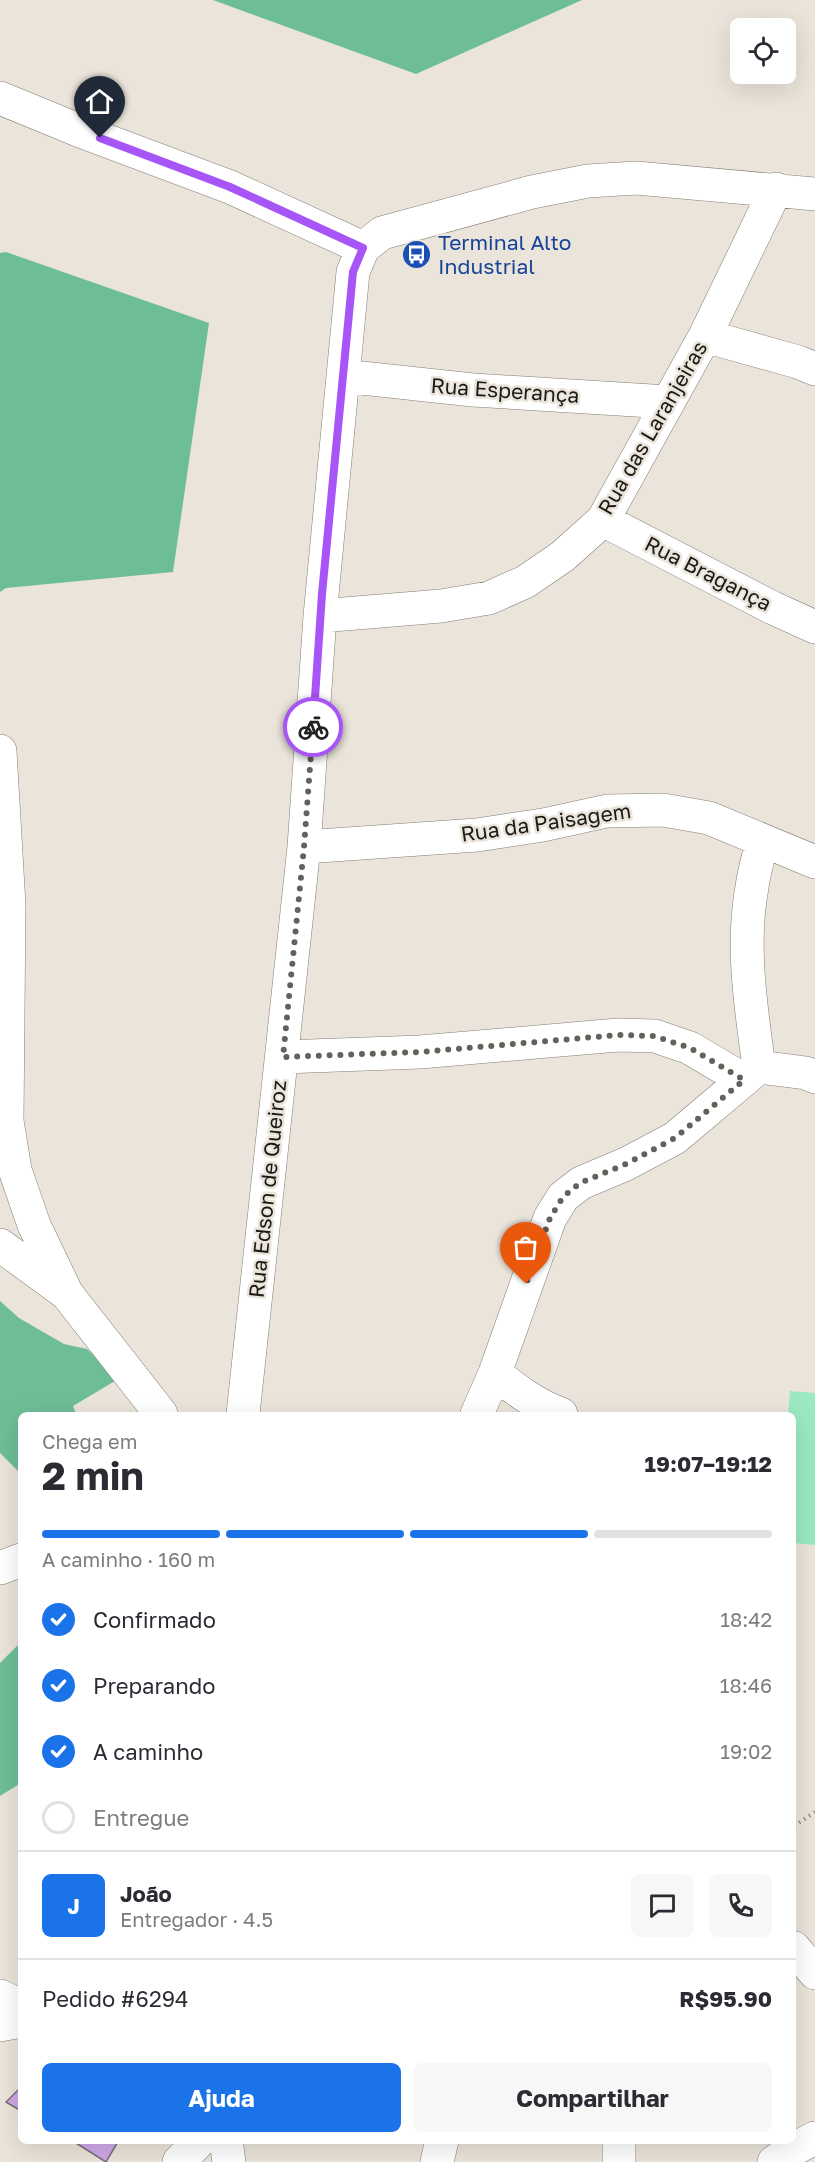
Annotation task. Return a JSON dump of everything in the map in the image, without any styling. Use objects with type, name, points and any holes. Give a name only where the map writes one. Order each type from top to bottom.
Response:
[{"type":"street","points":[[0,98],[230,187],[363,248],[382,233],[532,192],[588,182],[636,178],[815,194]]},
{"type":"street","name":"Rua das Laranjeiras","points":[[320,616],[441,606],[489,597],[525,582],[563,556],[603,520],[705,336],[776,189]]},
{"type":"street","name":"Rua Edson de Queiroz","points":[[243,1412],[304,847],[320,616],[353,272],[363,248]]},
{"type":"street","points":[[705,336],[798,362],[815,369]]},
{"type":"street","name":"Rua Esperança","points":[[343,376],[473,390],[668,402]]},
{"type":"street","name":"Rua Bragança","points":[[603,520],[773,608],[815,627]]},
{"type":"street","points":[[0,751],[9,905],[7,1121],[15,1170],[30,1214],[67,1294],[159,1412]]},
{"type":"street","name":"Rua da Paisagem","points":[[304,847],[477,835],[543,825],[607,811],[663,810],[709,818],[815,862]]},
{"type":"street","points":[[751,1073],[747,935],[751,888],[762,841]]},
{"type":"street","points":[[283,1057],[420,1052],[618,1035],[654,1036],[751,1073],[806,1073],[815,1077]]},
{"type":"street","points":[[478,1412],[495,1373],[550,1218],[563,1197],[580,1183],[626,1164],[675,1138],[751,1073]]},
{"type":"street","points":[[0,1245],[67,1294]]},
{"type":"street","points":[[495,1373],[520,1394],[555,1412]]},
{"type":"street","points":[[0,1568],[18,1561]]},
{"type":"street","points":[[796,1950],[815,1973]]},
{"type":"street","points":[[0,1996],[18,2005]]},
{"type":"street","points":[[0,2025],[18,2022]]},
{"type":"street","points":[[774,2162],[815,2138]]},
{"type":"street","points":[[179,2162],[197,2144]]},
{"type":"street","points":[[227,2144],[229,2162]]},
{"type":"street","points":[[438,2162],[441,2144]]},
{"type":"street","points":[[619,2162],[620,2144]]},
{"type":"path","points":[[796,1825],[815,1812]]},
{"type":"green space","points":[[213,0],[582,0],[416,74]]},
{"type":"green space","points":[[6,252],[209,323],[173,572],[6,588],[0,592],[0,253]]},
{"type":"green space","points":[[0,1301],[19,1318],[64,1344],[87,1349],[120,1378],[73,1406],[75,1412],[18,1412],[18,1471],[0,1453]]},
{"type":"green space","points":[[790,1391],[815,1393],[815,1545],[796,1543],[796,1412],[788,1412]]},
{"type":"green space","points":[[18,1645],[18,1785],[0,1796],[0,1663]]},
{"type":"building","points":[[18,2090],[18,2109],[6,2102]]},
{"type":"building","points":[[77,2144],[117,2144],[106,2162]]},
{"type":"way so far","points":[[313,727],[304,847],[283,1057],[420,1052],[618,1035],[654,1036],[690,1048],[744,1080],[675,1138],[626,1164],[580,1183],[563,1197],[550,1218],[526,1284]]},
{"type":"place","name":"Terminal Alto Industrial","points":[[417,255]]},
{"type":"route","points":[[100,138],[230,187],[363,248],[353,272],[322,594],[313,727]]}]
